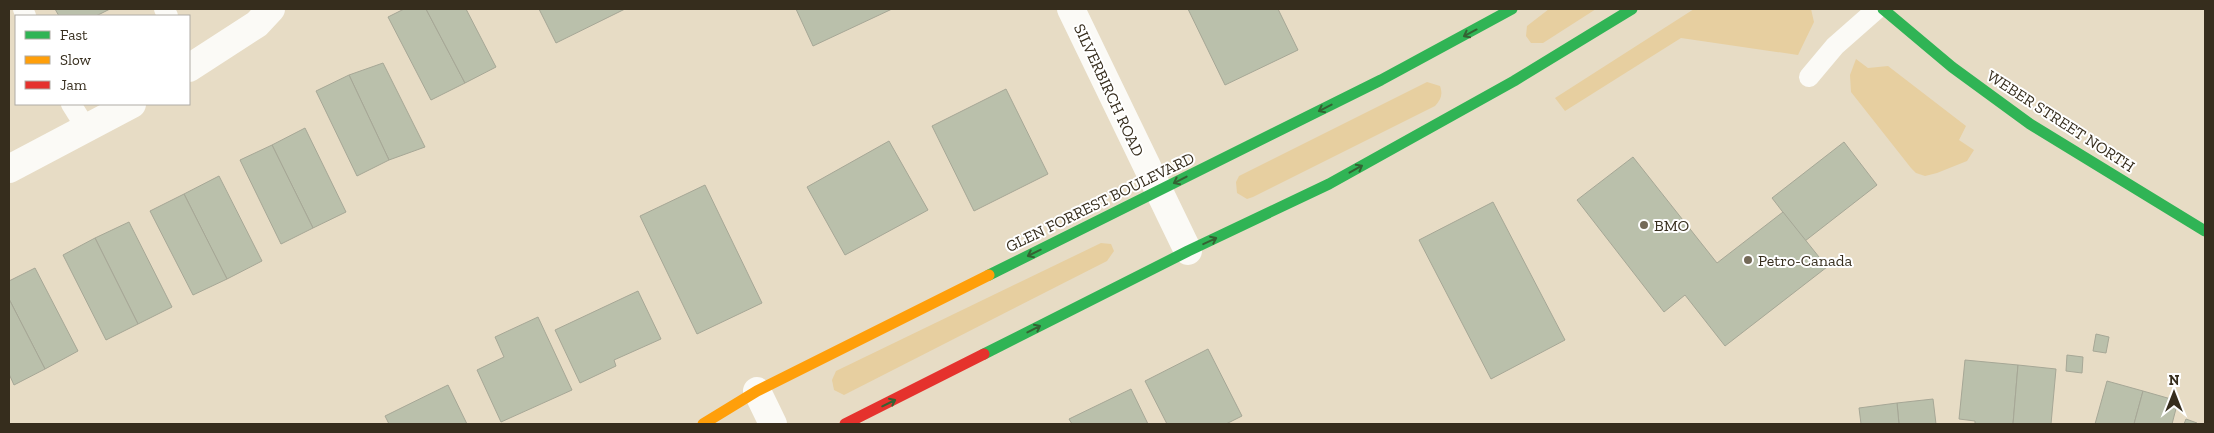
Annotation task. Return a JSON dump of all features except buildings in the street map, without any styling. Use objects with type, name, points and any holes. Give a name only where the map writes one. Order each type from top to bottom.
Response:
[{"type":"street","points":[[190,63],[257,24],[271,9]]},
{"type":"street","name":"SILVERBIRCH ROAD","points":[[1071,9],[1188,251]]},
{"type":"street","name":"GLEN FORREST BOULEVARD","points":[[703,424],[756,391],[1389,76],[1512,9]]},
{"type":"street","points":[[845,424],[1188,251],[1329,184],[1514,82],[1632,9]]},
{"type":"street","name":"WEBER STREET NORTH","points":[[1883,9],[1952,68],[2030,124],[2205,231]]},
{"type":"street","points":[[9,169],[130,105]]},
{"type":"street","points":[[756,391],[774,424]]},
{"type":"lane","points":[[1809,77],[1835,46],[1877,9]]},
{"type":"lane","points":[[72,105],[86,128]]},
{"type":"shaded area","points":[[1549,9],[1596,9],[1543,43],[1531,43],[1526,36],[1527,26]]},
{"type":"shaded area","points":[[1694,9],[1811,9],[1814,22],[1798,55],[1681,38],[1565,111],[1555,98]]},
{"type":"shaded area","points":[[1856,59],[1868,68],[1888,66],[1966,126],[1959,140],[1974,150],[1967,161],[1925,176],[1916,173],[1851,92],[1850,75]]},
{"type":"shaded area","points":[[1427,82],[1440,86],[1441,97],[1435,106],[1253,197],[1247,199],[1237,193],[1236,182],[1239,176]]},
{"type":"shaded area","points":[[1101,243],[1111,244],[1114,251],[1107,261],[844,395],[834,390],[832,380],[836,371]]},
{"type":"traffic: fast","points":[[989,275],[1381,80],[1512,9]]},
{"type":"traffic: fast","points":[[984,354],[1188,251],[1329,184],[1514,81],[1632,9]]},
{"type":"traffic: fast","points":[[1883,9],[1952,67],[2030,124],[2205,231]]},
{"type":"traffic: slow","points":[[703,424],[757,391],[989,275]]},
{"type":"traffic: jam","points":[[845,424],[984,354]]},
{"type":"place","name":"BMO","points":[[1644,225]]},
{"type":"place","name":"Petro-Canada","points":[[1748,260]]}]
